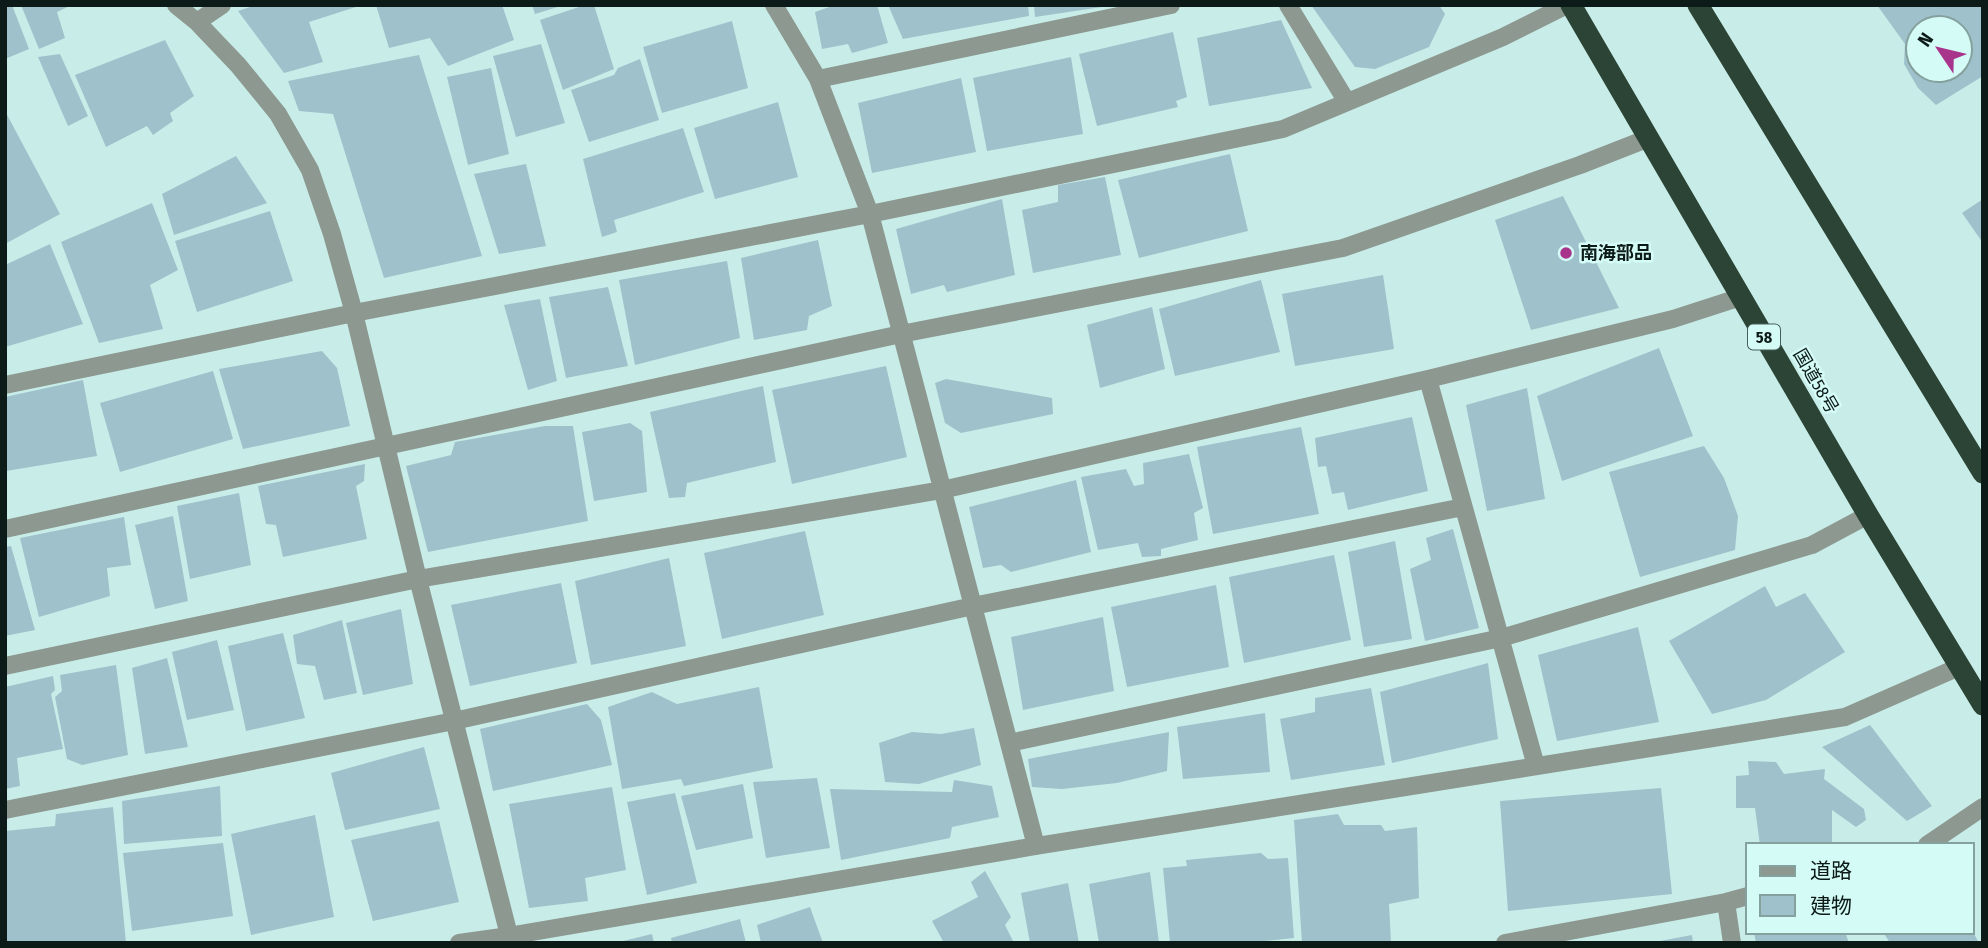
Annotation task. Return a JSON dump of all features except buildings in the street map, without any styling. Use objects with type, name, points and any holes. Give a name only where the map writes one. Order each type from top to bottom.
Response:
[{"type":"highway","name":"国道58号","points":[[1569,5],[1983,705]]},
{"type":"highway","points":[[1698,5],[1983,473]]},
{"type":"street","points":[[176,5],[197,22],[238,65],[278,114],[310,170],[332,234],[354,313],[418,579],[510,939]]},
{"type":"street","points":[[197,22],[222,5]]},
{"type":"street","points":[[774,5],[818,79],[870,214],[1036,846]]},
{"type":"street","points":[[818,79],[1171,5]]},
{"type":"street","points":[[1287,5],[1347,102]]},
{"type":"street","points":[[5,385],[354,313],[870,214],[1283,130],[1503,37],[1569,5]]},
{"type":"street","points":[[5,529],[901,334],[1343,248],[1649,138]]},
{"type":"street","points":[[5,666],[418,579],[942,490],[1428,379],[1673,319],[1741,297]]},
{"type":"street","points":[[1428,379],[1536,766]]},
{"type":"street","points":[[5,810],[454,721],[973,606],[1464,507]]},
{"type":"street","points":[[1009,743],[1501,638],[1812,545],[1868,514]]},
{"type":"street","points":[[459,943],[510,939],[1036,846],[1845,717],[1959,667]]},
{"type":"street","points":[[1930,843],[1983,807]]},
{"type":"street","points":[[1505,943],[1746,897]]},
{"type":"street","points":[[1726,902],[1732,943]]},
{"type":"place","name":"南海部品","points":[[1566,253]]}]
